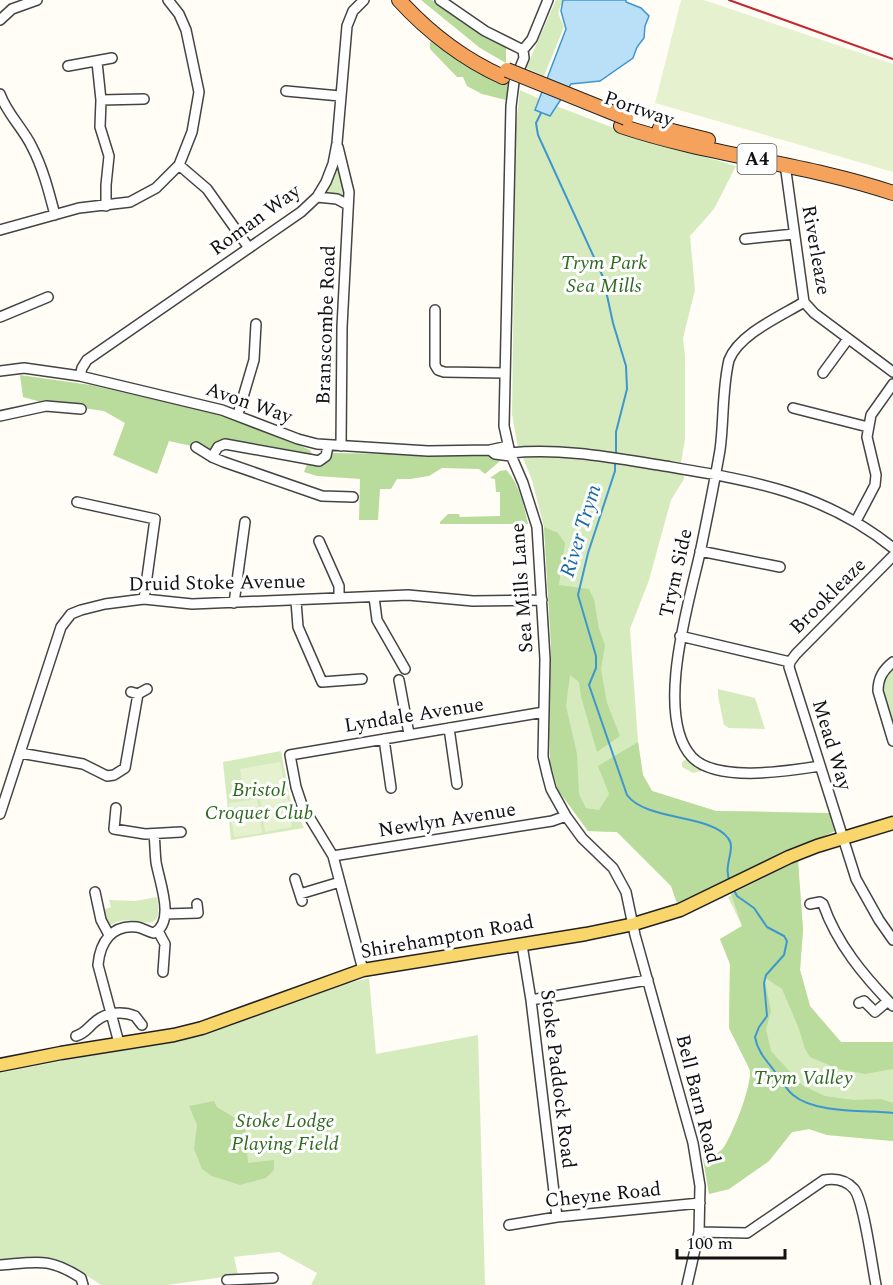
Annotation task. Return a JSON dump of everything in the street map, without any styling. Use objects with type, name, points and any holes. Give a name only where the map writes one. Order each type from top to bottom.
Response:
[{"type":"highway","name":"Portway","points":[[399,0],[418,19],[475,63],[624,122],[683,144],[784,164],[893,193]]},
{"type":"highway","name":"Portway","points":[[412,0],[455,39],[505,74]]},
{"type":"highway","name":"Portway","points":[[624,122],[792,157],[893,184]]},
{"type":"main road","name":"Shirehampton Road","points":[[0,1065],[202,1028],[363,970],[522,945],[634,924],[680,910],[789,857],[842,837],[893,823]]},
{"type":"street","points":[[0,20],[12,9],[37,0]]},
{"type":"street","points":[[0,231],[89,206],[130,202],[149,193],[170,176],[179,165],[192,132],[199,92],[186,30],[179,14],[168,0]]},
{"type":"street","name":"Roman Way","points":[[80,376],[87,360],[301,212],[317,197],[333,164],[337,144],[347,26],[353,11],[364,0]]},
{"type":"street","points":[[440,0],[485,31],[523,50]]},
{"type":"street","name":"Sea Mills Lane","points":[[549,0],[532,39],[523,50],[524,58],[514,81],[511,106],[504,426],[510,452],[534,513],[538,540],[545,659],[543,757],[551,789],[582,838],[618,876],[626,892],[634,924]]},
{"type":"street","points":[[68,66],[111,58]]},
{"type":"street","points":[[97,62],[101,100],[100,127],[110,164],[106,185],[106,206]]},
{"type":"street","points":[[286,91],[340,96]]},
{"type":"street","points":[[0,94],[4,105],[32,145],[48,184],[55,215]]},
{"type":"street","points":[[101,100],[144,99]]},
{"type":"street","name":"Branscombe Road","points":[[337,144],[347,181],[348,205],[342,327],[341,446]]},
{"type":"street","name":"Riverleaze","points":[[784,164],[804,303],[814,314],[893,372]]},
{"type":"street","points":[[179,165],[207,189],[249,248]]},
{"type":"street","points":[[317,197],[337,199],[348,205]]},
{"type":"street","points":[[745,239],[794,234]]},
{"type":"street","points":[[0,317],[48,297]]},
{"type":"street","name":"Trym Side","points":[[804,303],[744,339],[732,352],[728,366],[720,448],[681,636],[674,687],[677,719],[683,742],[693,757],[705,766],[758,774],[820,766]]},
{"type":"street","points":[[432,315],[435,365],[438,370],[504,373]]},
{"type":"street","points":[[238,414],[254,360],[256,324]]},
{"type":"street","points":[[823,373],[848,339]]},
{"type":"street","name":"Avon Way","points":[[0,371],[24,368],[80,376],[238,414],[298,439],[328,446],[428,451],[533,451],[617,457],[715,475],[787,491],[817,501],[856,521],[893,548]]},
{"type":"street","points":[[856,521],[875,486],[876,475],[867,437],[868,426],[871,416],[893,384]]},
{"type":"street","points":[[0,416],[46,406],[81,409]]},
{"type":"street","points":[[793,408],[868,426]]},
{"type":"street","points":[[212,457],[218,447],[225,444],[319,461],[326,456],[328,446]]},
{"type":"street","points":[[196,447],[212,457],[322,496],[353,497]]},
{"type":"street","points":[[77,502],[155,519],[144,599]]},
{"type":"street","points":[[234,603],[244,522]]},
{"type":"street","points":[[325,546],[339,586],[339,598]]},
{"type":"street","points":[[700,551],[780,567]]},
{"type":"street","name":"Brookleaze","points":[[790,662],[893,556]]},
{"type":"street","name":"Druid Stoke Avenue","points":[[0,814],[61,627],[71,614],[105,604],[144,599],[192,604],[408,595],[473,601],[542,600]]},
{"type":"street","points":[[374,597],[377,620],[400,665]]},
{"type":"street","points":[[296,601],[298,627],[314,673],[322,682],[362,679]]},
{"type":"street","points":[[681,636],[790,662]]},
{"type":"street","name":"Mead Way","points":[[790,662],[789,667],[856,879],[893,940]]},
{"type":"street","points":[[893,662],[880,676],[878,683],[878,691],[893,741]]},
{"type":"street","points":[[397,686],[409,734]]},
{"type":"street","points":[[20,753],[83,764],[107,776],[120,772],[125,768],[139,692]]},
{"type":"street","name":"Lyndale Avenue","points":[[333,856],[302,805],[290,755],[544,712]]},
{"type":"street","points":[[449,728],[459,773],[457,784]]},
{"type":"street","points":[[384,739],[392,780]]},
{"type":"street","points":[[116,808],[114,829],[154,834],[181,832]]},
{"type":"street","name":"Newlyn Avenue","points":[[333,856],[552,821],[566,816]]},
{"type":"street","points":[[119,1043],[98,965],[99,952],[109,935],[122,927],[137,927],[152,933],[158,931],[165,914],[156,863],[154,834]]},
{"type":"street","points":[[333,856],[363,970]]},
{"type":"street","points":[[295,879],[301,898],[340,882]]},
{"type":"street","points":[[95,892],[102,905],[101,920],[109,935]]},
{"type":"street","points":[[810,904],[820,902],[823,904],[829,922],[841,943],[891,1003],[875,1012],[864,1001],[859,1003]]},
{"type":"street","points":[[165,914],[198,913],[197,904]]},
{"type":"street","name":"Bell Barn Road","points":[[634,924],[697,1163],[700,1203],[699,1232],[687,1285]]},
{"type":"street","points":[[158,931],[165,944],[163,972]]},
{"type":"street","name":"Stoke Paddock Road","points":[[522,945],[531,1000],[557,1217]]},
{"type":"street","points":[[531,1000],[648,980]]},
{"type":"street","points":[[76,1036],[84,1034],[100,1018],[111,1015],[128,1013],[135,1016],[142,1025]]},
{"type":"street","points":[[699,1232],[747,1233],[824,1180],[837,1179],[852,1187],[860,1201],[876,1285]]},
{"type":"street","name":"Cheyne Road","points":[[509,1225],[557,1217],[700,1203]]},
{"type":"street","points":[[0,1265],[46,1262],[64,1266],[81,1278],[83,1285]]},
{"type":"street","points":[[233,1282],[273,1278]]},
{"type":"green space","points":[[421,0],[432,0],[483,34],[506,45],[506,63],[480,48]]},
{"type":"green space","name":"Trym Park Sea Mills","points":[[556,0],[626,0],[641,8],[649,16],[644,38],[633,58],[600,81],[571,84],[556,106],[640,138],[736,166],[714,209],[690,236],[695,290],[683,338],[685,439],[681,463],[684,479],[671,500],[649,580],[630,629],[638,742],[643,775],[652,791],[716,811],[776,812],[796,815],[835,831],[752,867],[731,881],[677,903],[671,886],[617,832],[588,831],[558,790],[550,762],[551,645],[544,527],[532,480],[517,443],[512,414],[516,126],[520,90],[540,99],[566,29],[561,11],[562,2],[558,13],[564,27],[544,76],[526,68]]},
{"type":"green space","points":[[681,0],[704,0],[893,64],[893,172],[655,103]]},
{"type":"green space","points":[[432,38],[508,84],[510,88],[506,100],[482,94],[467,86],[463,77],[457,77],[430,49]]},
{"type":"green space","points":[[337,161],[345,191],[341,197],[326,193]]},
{"type":"green space","points":[[20,375],[91,385],[229,417],[259,427],[310,450],[312,454],[309,458],[221,441],[210,450],[169,441],[157,474],[113,455],[125,423],[104,411],[41,402],[23,397]]},
{"type":"green space","points":[[331,453],[485,455],[500,461],[485,474],[479,469],[442,468],[429,476],[397,479],[391,489],[380,489],[378,520],[359,520],[360,479],[317,476],[304,472],[307,464],[319,464]]},
{"type":"green space","points":[[506,470],[518,488],[528,524],[440,524],[448,514],[459,514],[460,517],[500,516],[500,492],[496,492],[495,479],[490,478]]},
{"type":"green space","points":[[544,527],[558,533],[565,543],[559,585],[589,589],[594,599],[599,629],[605,645],[601,669],[607,703],[620,736],[597,752],[579,682],[570,675],[566,706],[577,754],[579,794],[586,808],[599,810],[609,794],[598,766],[638,742],[643,775],[652,791],[716,811],[830,813],[835,831],[752,867],[731,881],[677,903],[671,886],[617,832],[588,831],[558,790],[550,762],[551,645]]},
{"type":"green space","points":[[893,666],[893,727],[884,702],[883,689],[887,674]]},
{"type":"green space","points":[[718,689],[755,698],[765,729],[729,728],[724,725]]},
{"type":"green space","name":"Bristol Croquet Club","points":[[281,751],[290,799],[304,828],[231,840],[223,762]]},
{"type":"green space","points":[[688,758],[702,769],[701,771],[693,773],[682,767],[682,762]]},
{"type":"green space","points":[[280,762],[286,791],[245,798],[240,769]]},
{"type":"green space","points":[[287,794],[292,827],[265,832],[260,798]]},
{"type":"green space","points":[[257,799],[262,833],[234,837],[229,803]]},
{"type":"green space","name":"Trym Valley","points":[[798,861],[803,930],[800,970],[810,1006],[841,1042],[893,1042],[893,1141],[827,1135],[809,1129],[792,1132],[769,1161],[729,1189],[709,1194],[703,1158],[724,1147],[742,1109],[750,1077],[750,1070],[729,1028],[730,964],[720,939],[742,926],[728,897]]},
{"type":"green space","name":"Trym Valley","points":[[798,861],[803,930],[800,970],[810,1006],[841,1042],[893,1042],[893,1069],[865,1074],[838,1069],[810,1057],[782,989],[764,977],[771,1011],[766,1029],[771,1051],[802,1085],[825,1096],[854,1100],[881,1099],[893,1103],[893,1141],[827,1135],[809,1129],[792,1132],[769,1161],[729,1189],[709,1194],[703,1158],[717,1153],[724,1147],[741,1109],[750,1077],[750,1070],[729,1028],[730,964],[720,939],[742,926],[731,894]]},
{"type":"green space","points":[[157,897],[157,918],[153,922],[125,921],[109,926],[106,922],[102,910],[111,907],[109,900],[135,901]]},
{"type":"green space","name":"Stoke Lodge Playing Field","points":[[369,978],[376,1054],[478,1035],[485,1285],[311,1285],[317,1273],[279,1252],[234,1257],[238,1275],[167,1285],[101,1285],[71,1265],[51,1258],[0,1262],[0,1073],[177,1042],[337,986]]},
{"type":"green space","points":[[214,1101],[217,1107],[245,1124],[248,1163],[274,1160],[274,1170],[266,1178],[240,1185],[212,1176],[202,1169],[194,1149],[197,1125],[189,1106]]},
{"type":"water","points":[[563,0],[626,0],[641,8],[649,16],[644,38],[633,58],[600,81],[571,84],[550,116],[535,110],[566,29],[561,11]]},
{"type":"waterway","name":"River Trym","points":[[541,113],[536,123],[538,135],[603,277],[613,323],[626,366],[627,389],[616,432],[616,456]]},
{"type":"waterway","name":"River Trym","points":[[615,462],[615,471],[588,553],[578,595],[596,656],[596,668],[589,685],[627,795],[648,809],[719,830],[730,842],[728,870],[730,882]]},
{"type":"waterway","name":"River Trym","points":[[734,890],[737,896],[754,908],[767,927],[784,936],[787,941],[784,955],[766,975],[764,983],[767,1016],[755,1037],[764,1058],[790,1092],[803,1101],[841,1110],[893,1113]]},
{"type":"railway","points":[[729,0],[893,59]]}]
